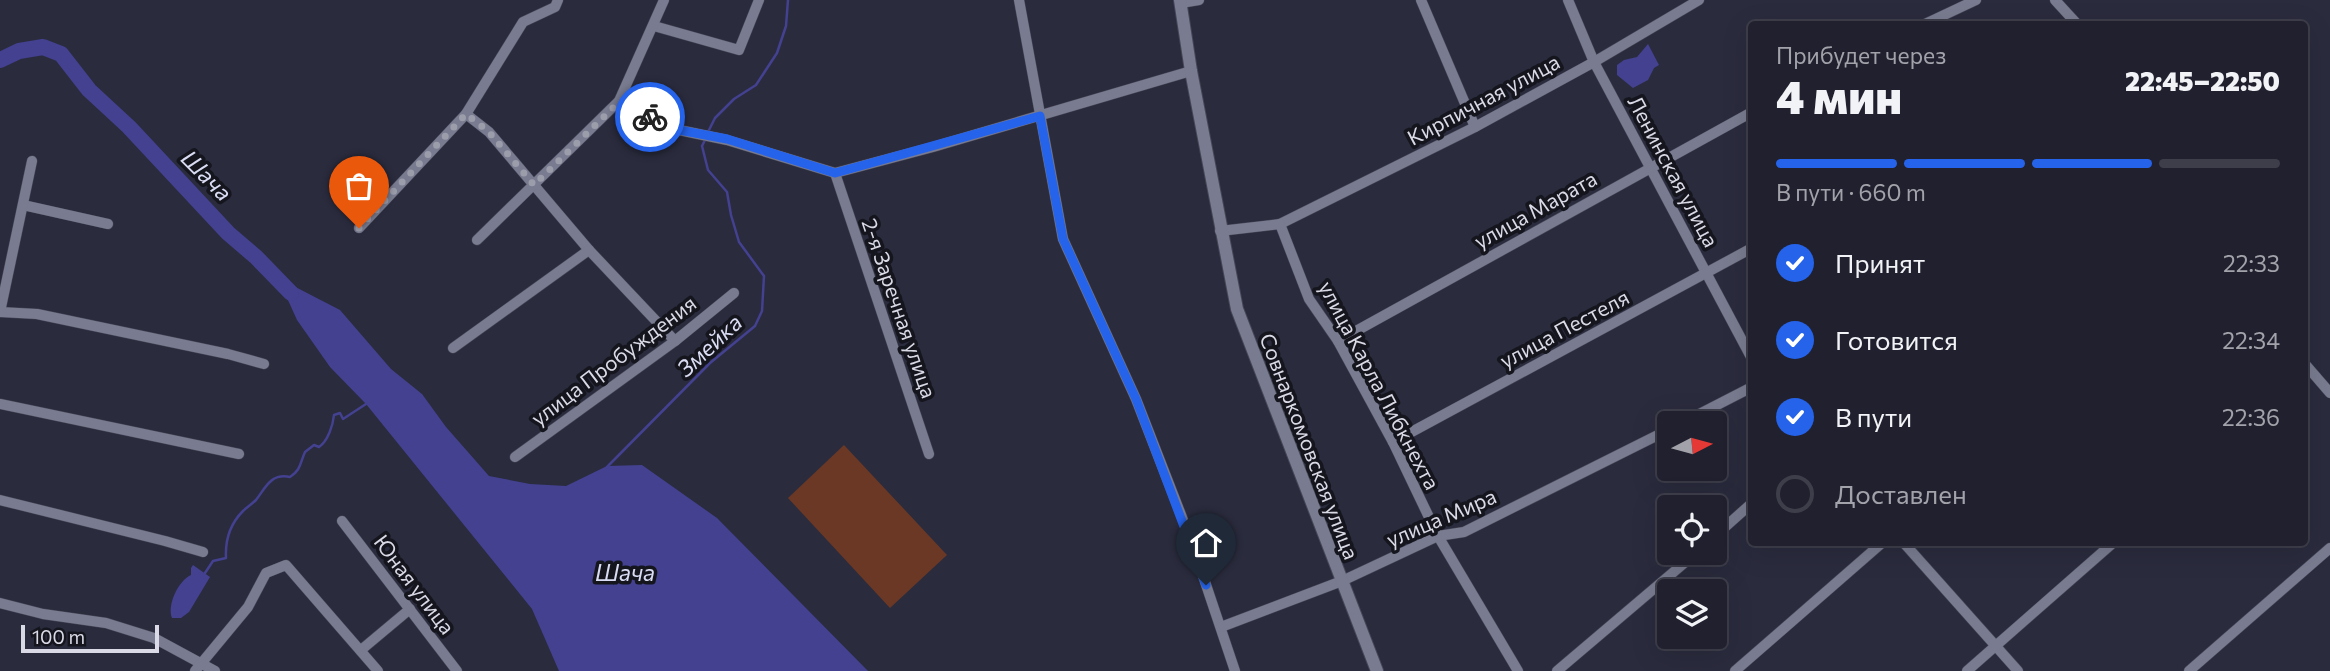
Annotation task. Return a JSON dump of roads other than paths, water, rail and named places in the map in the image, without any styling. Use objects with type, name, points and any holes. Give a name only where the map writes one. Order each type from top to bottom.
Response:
[{"type":"street","points":[[359,228],[466,114],[523,22],[555,7],[558,0]]},
{"type":"street","points":[[477,240],[619,102],[664,0]]},
{"type":"street","points":[[654,26],[739,50],[759,0]]},
{"type":"street","points":[[1019,0],[1063,239],[1136,399],[1192,543],[1235,671]]},
{"type":"street","points":[[1199,0],[1180,2],[1220,231],[1280,224]]},
{"type":"street","points":[[1421,0],[1475,127]]},
{"type":"street","name":"Ленинская улица","points":[[1568,0],[1594,62],[1748,351]]},
{"type":"street","name":"Кирпичная улица","points":[[1280,224],[1475,127],[1594,62],[1699,0]]},
{"type":"street","points":[[1931,21],[1976,0]]},
{"type":"street","points":[[2055,0],[2074,21]]},
{"type":"street","points":[[619,102],[685,132],[727,139],[835,173],[1191,71]]},
{"type":"street","points":[[466,114],[489,132],[589,250],[675,341]]},
{"type":"street","name":"улица Марата","points":[[1338,341],[1748,114]]},
{"type":"street","points":[[32,161],[0,312],[48,316],[264,364]]},
{"type":"street","name":"2-я Заречная улица","points":[[835,173],[929,454]]},
{"type":"street","points":[[23,205],[108,224]]},
{"type":"street","name":"улица Карла Либкнехта","points":[[1280,224],[1309,299],[1338,341],[1394,442],[1438,536],[1518,671]]},
{"type":"street","name":"Совнаркомовская улица","points":[[1220,231],[1237,309],[1377,671]]},
{"type":"street","points":[[453,348],[589,250]]},
{"type":"street","name":"улица Пестеля","points":[[1394,442],[1748,250]]},
{"type":"street","name":"улица Пробуждения","points":[[515,457],[675,341],[734,293]]},
{"type":"street","points":[[2308,367],[2330,393]]},
{"type":"street","points":[[2308,383],[2317,379]]},
{"type":"street","points":[[1705,411],[1748,389]]},
{"type":"street","points":[[0,404],[239,454]]},
{"type":"street","name":"улица Мира","points":[[1221,627],[1342,581],[1438,536],[1464,532],[1657,436]]},
{"type":"street","points":[[0,500],[203,552]]},
{"type":"street","points":[[1727,525],[1748,507]]},
{"type":"street","name":"Юная улица","points":[[342,521],[457,671]]},
{"type":"street","points":[[1735,671],[1878,546]]},
{"type":"street","points":[[1907,546],[2018,671]]},
{"type":"street","points":[[1967,671],[2109,546]]},
{"type":"street","points":[[2189,671],[2330,548]]},
{"type":"street","points":[[199,667],[248,607],[266,573],[286,565],[378,671]]},
{"type":"street","points":[[1557,671],[1682,565]]},
{"type":"street","points":[[0,603],[43,614],[118,627],[154,638],[199,667],[215,671]]},
{"type":"street","points":[[361,650],[410,609]]},
{"type":"water","points":[[1648,44],[1659,65],[1654,68],[1648,80],[1633,88],[1617,75],[1617,65],[1637,57]]},
{"type":"water","name":"Шача","points":[[278,278],[340,310],[391,369],[422,394],[446,427],[489,476],[530,484],[566,486],[607,466],[642,465],[717,518],[868,671],[559,671],[532,609],[366,404],[330,367],[297,320]]},
{"type":"water","points":[[193,565],[210,577],[189,612],[181,618],[172,618],[171,607],[175,594],[182,582],[191,575]]},
{"type":"waterway","name":"Змейка","points":[[708,132],[715,118],[734,99],[756,85],[777,53],[786,26],[788,0]]},
{"type":"waterway","name":"Шача","points":[[0,60],[19,51],[43,47],[61,54],[89,90],[129,127],[228,233],[291,293]]},
{"type":"waterway","name":"Змейка","points":[[607,467],[710,363],[755,326],[762,311],[764,276],[739,242],[727,192],[708,170],[702,146],[706,138]]},
{"type":"waterway","points":[[205,573],[213,561],[226,558],[226,544],[235,521],[270,482],[278,477],[290,477],[296,472],[305,452],[314,445],[319,447],[325,441],[334,415],[340,413],[343,419],[366,404]]}]
